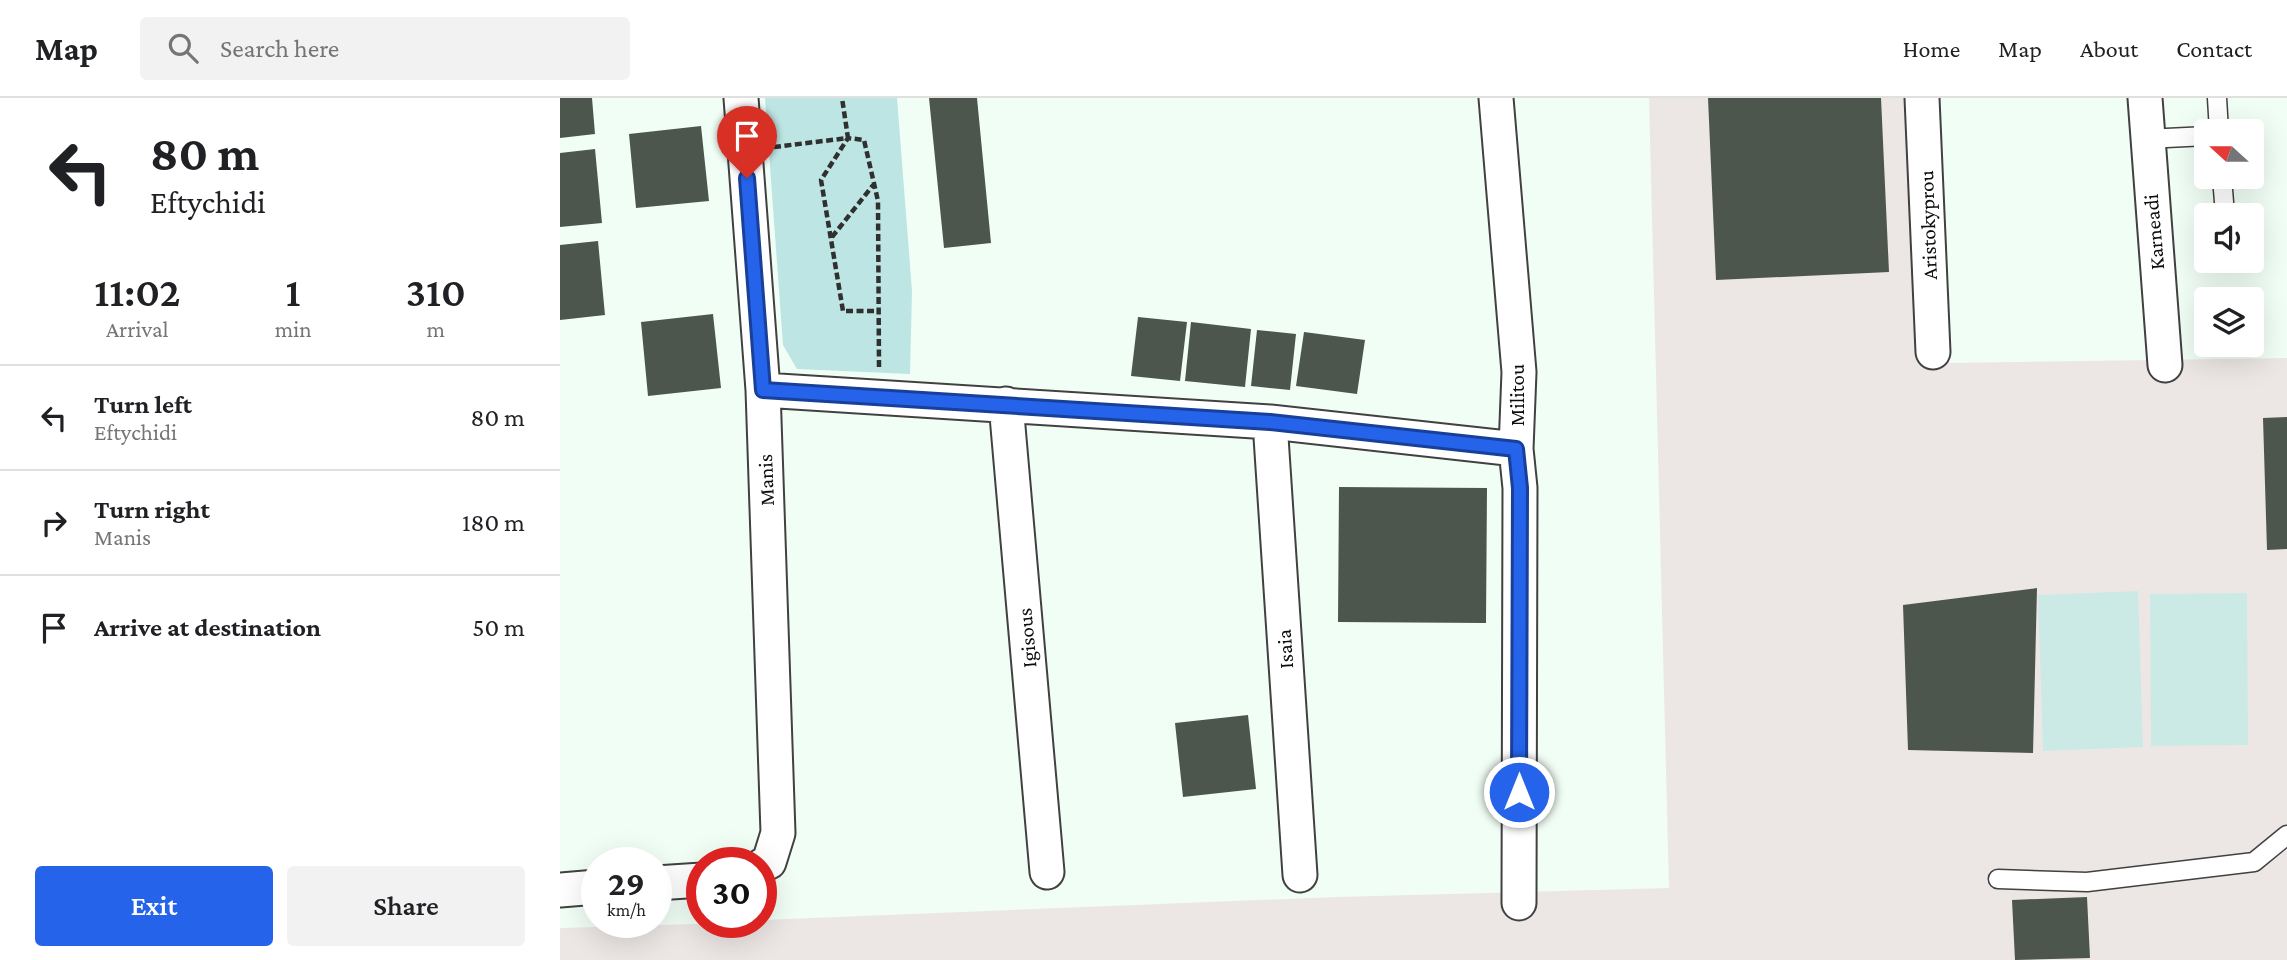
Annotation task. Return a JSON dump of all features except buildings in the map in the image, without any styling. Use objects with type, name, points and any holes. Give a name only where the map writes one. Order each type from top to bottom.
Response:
[{"type":"street","name":"Manis","points":[[741,98],[763,390],[778,833],[772,847]]},
{"type":"street","name":"Militou","points":[[1496,98],[1519,372],[1516,449],[1520,488],[1519,903]]},
{"type":"street","name":"Aristokyprou","points":[[1922,98],[1933,352]]},
{"type":"street","name":"Karneadi","points":[[2145,98],[2165,365]]},
{"type":"street","points":[[763,390],[1270,422],[1516,449]]},
{"type":"street","name":"Igisous","points":[[1006,404],[1047,872]]},
{"type":"street","name":"Isaia","points":[[1270,422],[1300,875]]},
{"type":"street","points":[[560,890],[581,888]]},
{"type":"lane","points":[[2217,98],[2218,119]]},
{"type":"lane","points":[[2146,139],[2194,137]]},
{"type":"lane","points":[[1998,879],[2087,882],[2254,862],[2287,835]]},
{"type":"path","points":[[842,98],[848,138],[821,180],[843,311],[879,312]]},
{"type":"path","points":[[762,148],[848,138],[864,139],[878,201],[878,396]]},
{"type":"path","points":[[831,238],[874,184]]},
{"type":"shaded area","points":[[765,98],[897,98],[912,291],[910,374],[797,369],[783,345]]},
{"type":"shaded area","points":[[1649,98],[1935,98],[1949,363],[2287,358],[2287,960],[560,960],[560,928],[581,927],[581,938],[672,938],[672,925],[686,924],[686,938],[777,938],[777,919],[1337,897],[1669,888]]},
{"type":"shaded area","points":[[2138,591],[2143,747],[2043,751],[2038,595]]},
{"type":"shaded area","points":[[2247,593],[2248,745],[2151,746],[2150,594]]},
{"type":"route","points":[[747,178],[763,390],[1270,422],[1516,449],[1520,488],[1519,792]]}]
